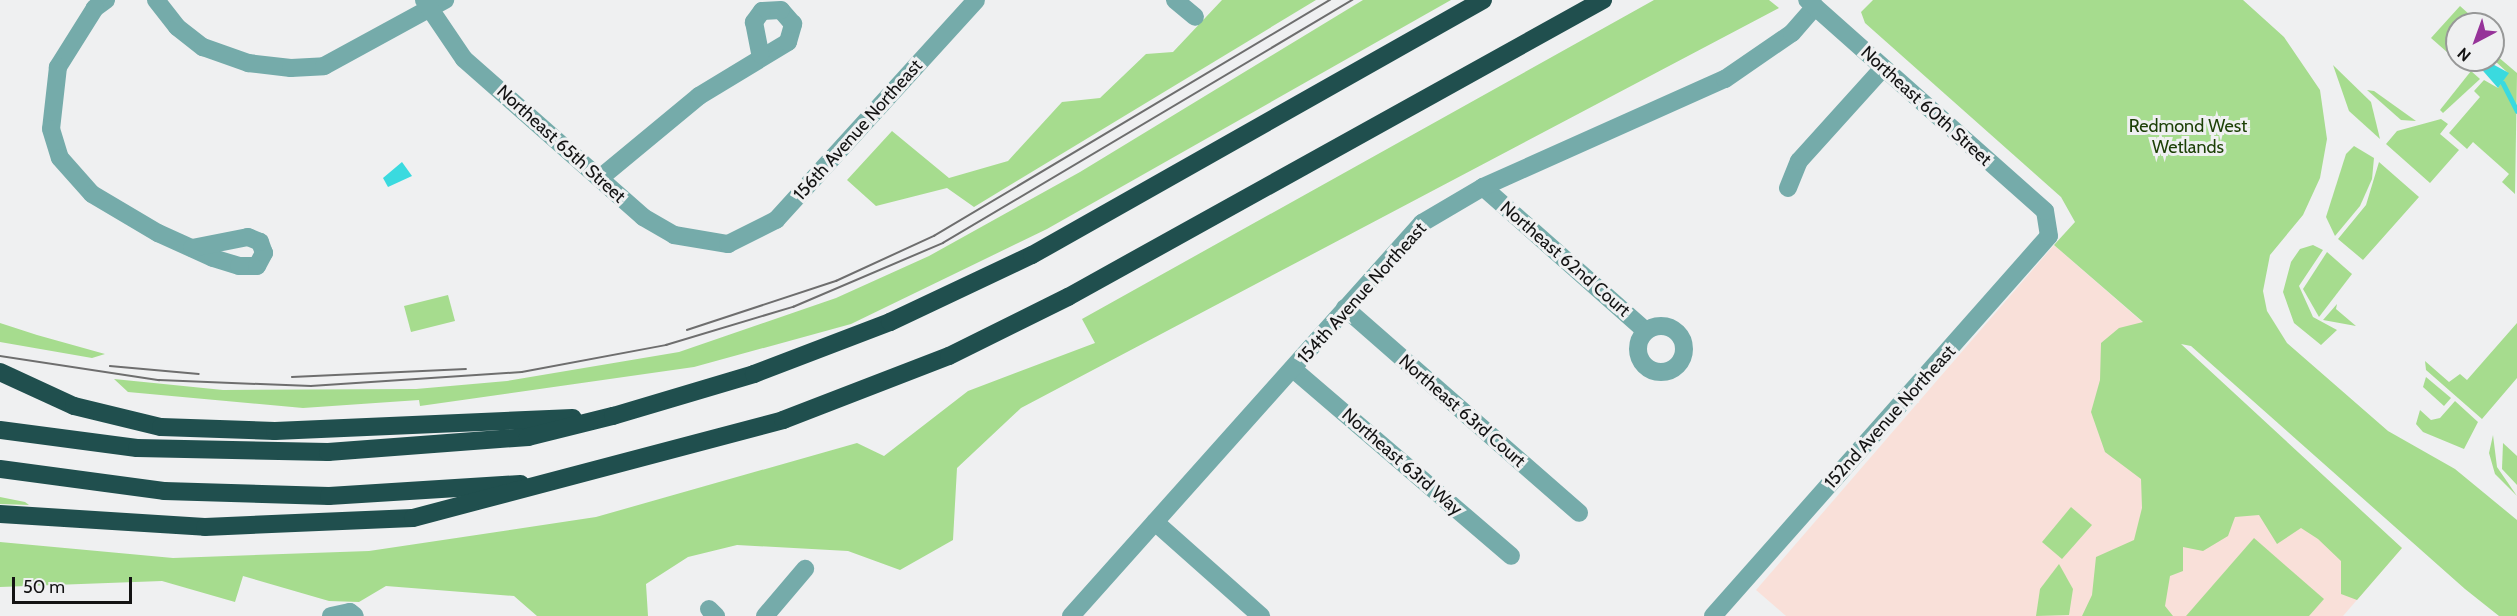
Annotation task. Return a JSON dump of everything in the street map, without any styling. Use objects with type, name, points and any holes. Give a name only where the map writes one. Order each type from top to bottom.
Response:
[{"type":"highway","points":[[0,430],[136,448],[328,452],[528,437],[613,416],[786,362],[890,322],[1032,255],[1483,0]]},
{"type":"highway","points":[[0,514],[205,527],[348,523],[423,516],[783,420],[949,356],[1068,297],[1602,0]]},
{"type":"highway","points":[[0,372],[74,406],[161,427],[275,431],[613,416]]},
{"type":"highway","points":[[0,469],[164,491],[329,496],[570,478]]},
{"type":"street","points":[[106,0],[71,43],[58,68],[51,129],[72,175],[92,194],[192,248]]},
{"type":"street","points":[[156,0],[177,27],[203,47],[248,63],[291,68],[324,66],[433,3]]},
{"type":"street","name":"156th Avenue Northeast","points":[[728,243],[776,220],[976,0]]},
{"type":"street","points":[[1175,0],[1195,17]]},
{"type":"street","name":"Northeast 65th Street","points":[[433,3],[464,58],[643,217],[674,235],[728,243]]},
{"type":"street","name":"Northeast 60th Street","points":[[1811,4],[2045,211]]},
{"type":"street","name":"154th Avenue Northeast","points":[[1071,616],[1422,223],[1483,187],[1725,79],[1792,33],[1811,4]]},
{"type":"street","points":[[600,178],[760,54]]},
{"type":"street","points":[[1788,188],[1799,161],[1883,68]]},
{"type":"street","name":"Northeast 62nd Court","points":[[1483,187],[1646,331]]},
{"type":"street","name":"152nd Avenue Northeast","points":[[1713,616],[2049,236],[2045,211]]},
{"type":"street","name":"Northeast 63rd Court","points":[[1345,308],[1579,513]]},
{"type":"street","name":"Northeast 63rd Way","points":[[1293,369],[1511,556]]},
{"type":"street","points":[[1155,522],[1261,616]]},
{"type":"street","points":[[765,616],[805,569]]},
{"type":"street","points":[[331,616],[352,614]]},
{"type":"shaded area","points":[[2054,245],[2402,548],[2343,616],[1786,616],[1756,590]]},
{"type":"green space","points":[[1222,0],[1316,0],[974,207],[947,188],[876,206],[847,180],[892,131],[949,178],[1008,161],[1062,102],[1100,98],[1146,54],[1173,52]]},
{"type":"green space","points":[[1363,0],[1451,0],[1047,229],[851,324],[694,367],[420,406],[419,400],[303,408],[128,392],[114,379],[223,390],[416,389],[507,381],[679,352],[836,298],[929,256],[1080,172]]},
{"type":"green space","points":[[1654,0],[1769,0],[1779,8],[1021,408],[957,468],[953,540],[900,570],[848,551],[737,545],[688,557],[646,584],[648,616],[537,616],[514,596],[386,586],[359,602],[329,601],[243,576],[235,602],[162,581],[0,587],[0,542],[173,558],[369,551],[596,517],[857,443],[884,456],[968,391],[1095,343],[1082,319]]},
{"type":"green space","name":"Redmond West Wetlands","points":[[1873,0],[2243,0],[2284,37],[2320,90],[2327,139],[2320,178],[2303,215],[2270,255],[2263,291],[2267,311],[2287,343],[2388,431],[2455,469],[2517,520],[2517,616],[2499,616],[2465,589],[2191,346],[2181,344],[2402,548],[2357,600],[2341,594],[2341,561],[2318,539],[2301,528],[2277,544],[2259,515],[2235,517],[2228,536],[2203,551],[2183,547],[2183,571],[2170,576],[2165,606],[2173,616],[2082,616],[2092,595],[2096,557],[2134,540],[2142,508],[2141,479],[2105,452],[2091,412],[2100,380],[2101,343],[2119,328],[2143,322],[2054,245],[2075,222],[2061,197],[1865,23],[1861,12]]},
{"type":"green space","points":[[2460,6],[2467,12],[2455,12]]},
{"type":"green space","points":[[2445,23],[2445,50],[2431,38]]},
{"type":"green space","points":[[2505,63],[2517,73],[2515,194],[2502,182],[2509,174],[2473,142],[2467,149],[2449,133],[2480,97],[2474,91],[2484,80],[2498,88],[2508,73],[2505,70]]},
{"type":"green space","points":[[2333,65],[2371,102],[2380,139],[2349,111]]},
{"type":"green space","points":[[2470,72],[2480,79],[2443,113],[2440,110]]},
{"type":"green space","points":[[2367,90],[2374,91],[2416,121],[2401,120]]},
{"type":"green space","points":[[2441,119],[2448,124],[2440,134],[2459,150],[2430,183],[2386,144],[2397,131]]},
{"type":"green space","points":[[2354,146],[2374,158],[2372,179],[2360,206],[2335,236],[2326,217],[2346,154]]},
{"type":"green space","points":[[2379,162],[2419,197],[2363,260],[2338,239],[2366,205]]},
{"type":"green space","points":[[2313,245],[2323,250],[2299,286],[2313,317],[2337,330],[2321,345],[2294,323],[2283,292],[2291,262],[2300,249]]},
{"type":"green space","points":[[2327,252],[2352,274],[2319,317],[2303,289]]},
{"type":"green space","points":[[448,295],[455,321],[411,332],[404,306]]},
{"type":"green space","points":[[2337,304],[2336,309],[2356,326],[2323,320]]},
{"type":"green space","points":[[0,323],[105,354],[92,358],[0,342]]},
{"type":"green space","points":[[2517,323],[2517,378],[2482,419],[2426,370],[2425,361],[2449,382],[2460,374],[2467,380]]},
{"type":"green space","points":[[2426,377],[2451,398],[2444,406],[2423,387]]},
{"type":"green space","points":[[2455,401],[2478,422],[2464,449],[2423,432],[2416,424],[2420,410],[2431,420],[2440,418]]},
{"type":"green space","points":[[2493,435],[2497,467],[2517,496],[2495,474],[2489,453]]},
{"type":"green space","points":[[2503,443],[2517,456],[2517,485],[2502,469]]},
{"type":"green space","points":[[0,497],[25,502],[29,505],[0,504]]},
{"type":"green space","points":[[2071,507],[2092,525],[2062,559],[2042,542]]},
{"type":"green space","points":[[2254,538],[2324,599],[2309,616],[2186,616]]},
{"type":"green space","points":[[2059,564],[2073,589],[2069,615],[2036,616],[2040,589]]},
{"type":"water","points":[[2505,71],[2509,73],[2498,88],[2484,72]]},
{"type":"water","points":[[402,162],[412,176],[388,187],[383,178]]},
{"type":"waterway","points":[[2503,83],[2517,111]]},
{"type":"tram line","points":[[687,330],[836,281],[934,236],[1330,0]]},
{"type":"tram line","points":[[0,356],[159,380],[311,386],[522,372],[666,345],[793,307],[943,243],[1352,0]]},
{"type":"tram line","points":[[110,366],[199,374]]},
{"type":"tram line","points":[[292,377],[466,369]]}]
